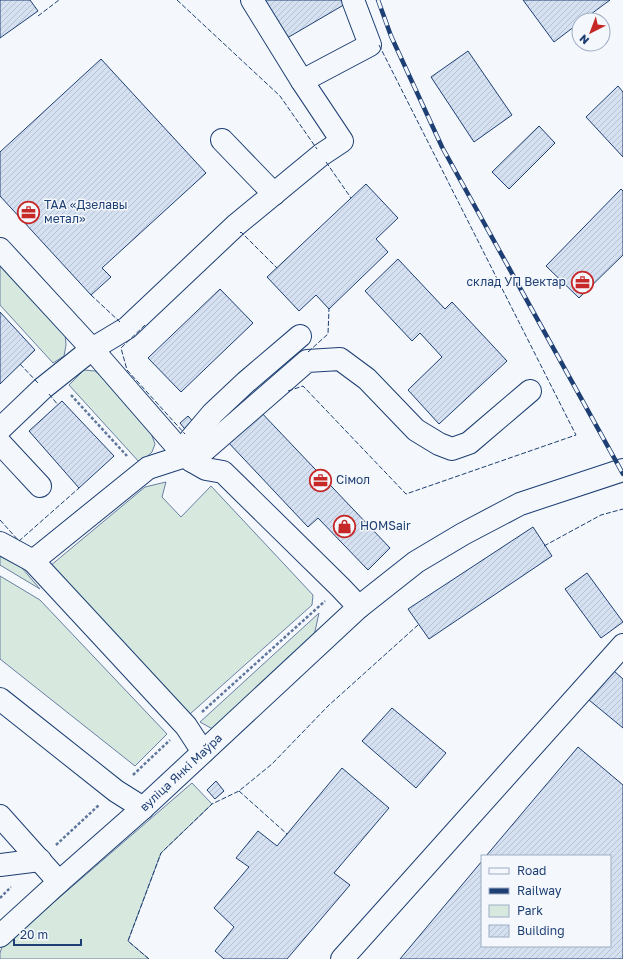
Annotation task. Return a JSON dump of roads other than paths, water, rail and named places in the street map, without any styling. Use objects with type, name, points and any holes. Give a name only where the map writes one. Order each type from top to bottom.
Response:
[{"type":"street","points":[[0,429],[43,388],[92,349],[126,328],[236,225],[321,155],[342,141],[302,81],[252,0]]},
{"type":"street","points":[[302,81],[370,45],[353,0]]},
{"type":"street","points":[[222,140],[274,194]]},
{"type":"street","points":[[0,249],[92,349],[189,459],[206,469],[223,472],[359,607]]},
{"type":"street","points":[[189,459],[190,440],[213,413],[246,382],[300,336]]},
{"type":"street","points":[[33,561],[148,468],[189,459],[307,361],[340,360],[367,380],[416,430],[439,444],[452,449],[469,443],[530,390]]},
{"type":"street","points":[[0,443],[40,486]]},
{"type":"street","name":"вуліца Янкі Маўра","points":[[0,936],[143,808],[359,607],[416,562],[463,534],[520,504],[623,470]]},
{"type":"street","points":[[0,543],[33,561],[186,726],[204,752]]},
{"type":"street","points":[[342,959],[623,645]]},
{"type":"street","points":[[0,699],[116,791],[143,808]]},
{"type":"street","points":[[0,816],[59,882]]},
{"type":"street","points":[[0,865],[40,860]]},
{"type":"railway","points":[[378,0],[391,36],[442,147],[623,474]]},
{"type":"place","name":"ТАА «Дзелавы метал»","points":[[29,212]]},
{"type":"place","name":"склад УП Вектар","points":[[582,282]]},
{"type":"place","name":"Сімол","points":[[321,480]]},
{"type":"place","name":"HOMSair","points":[[345,526]]}]
